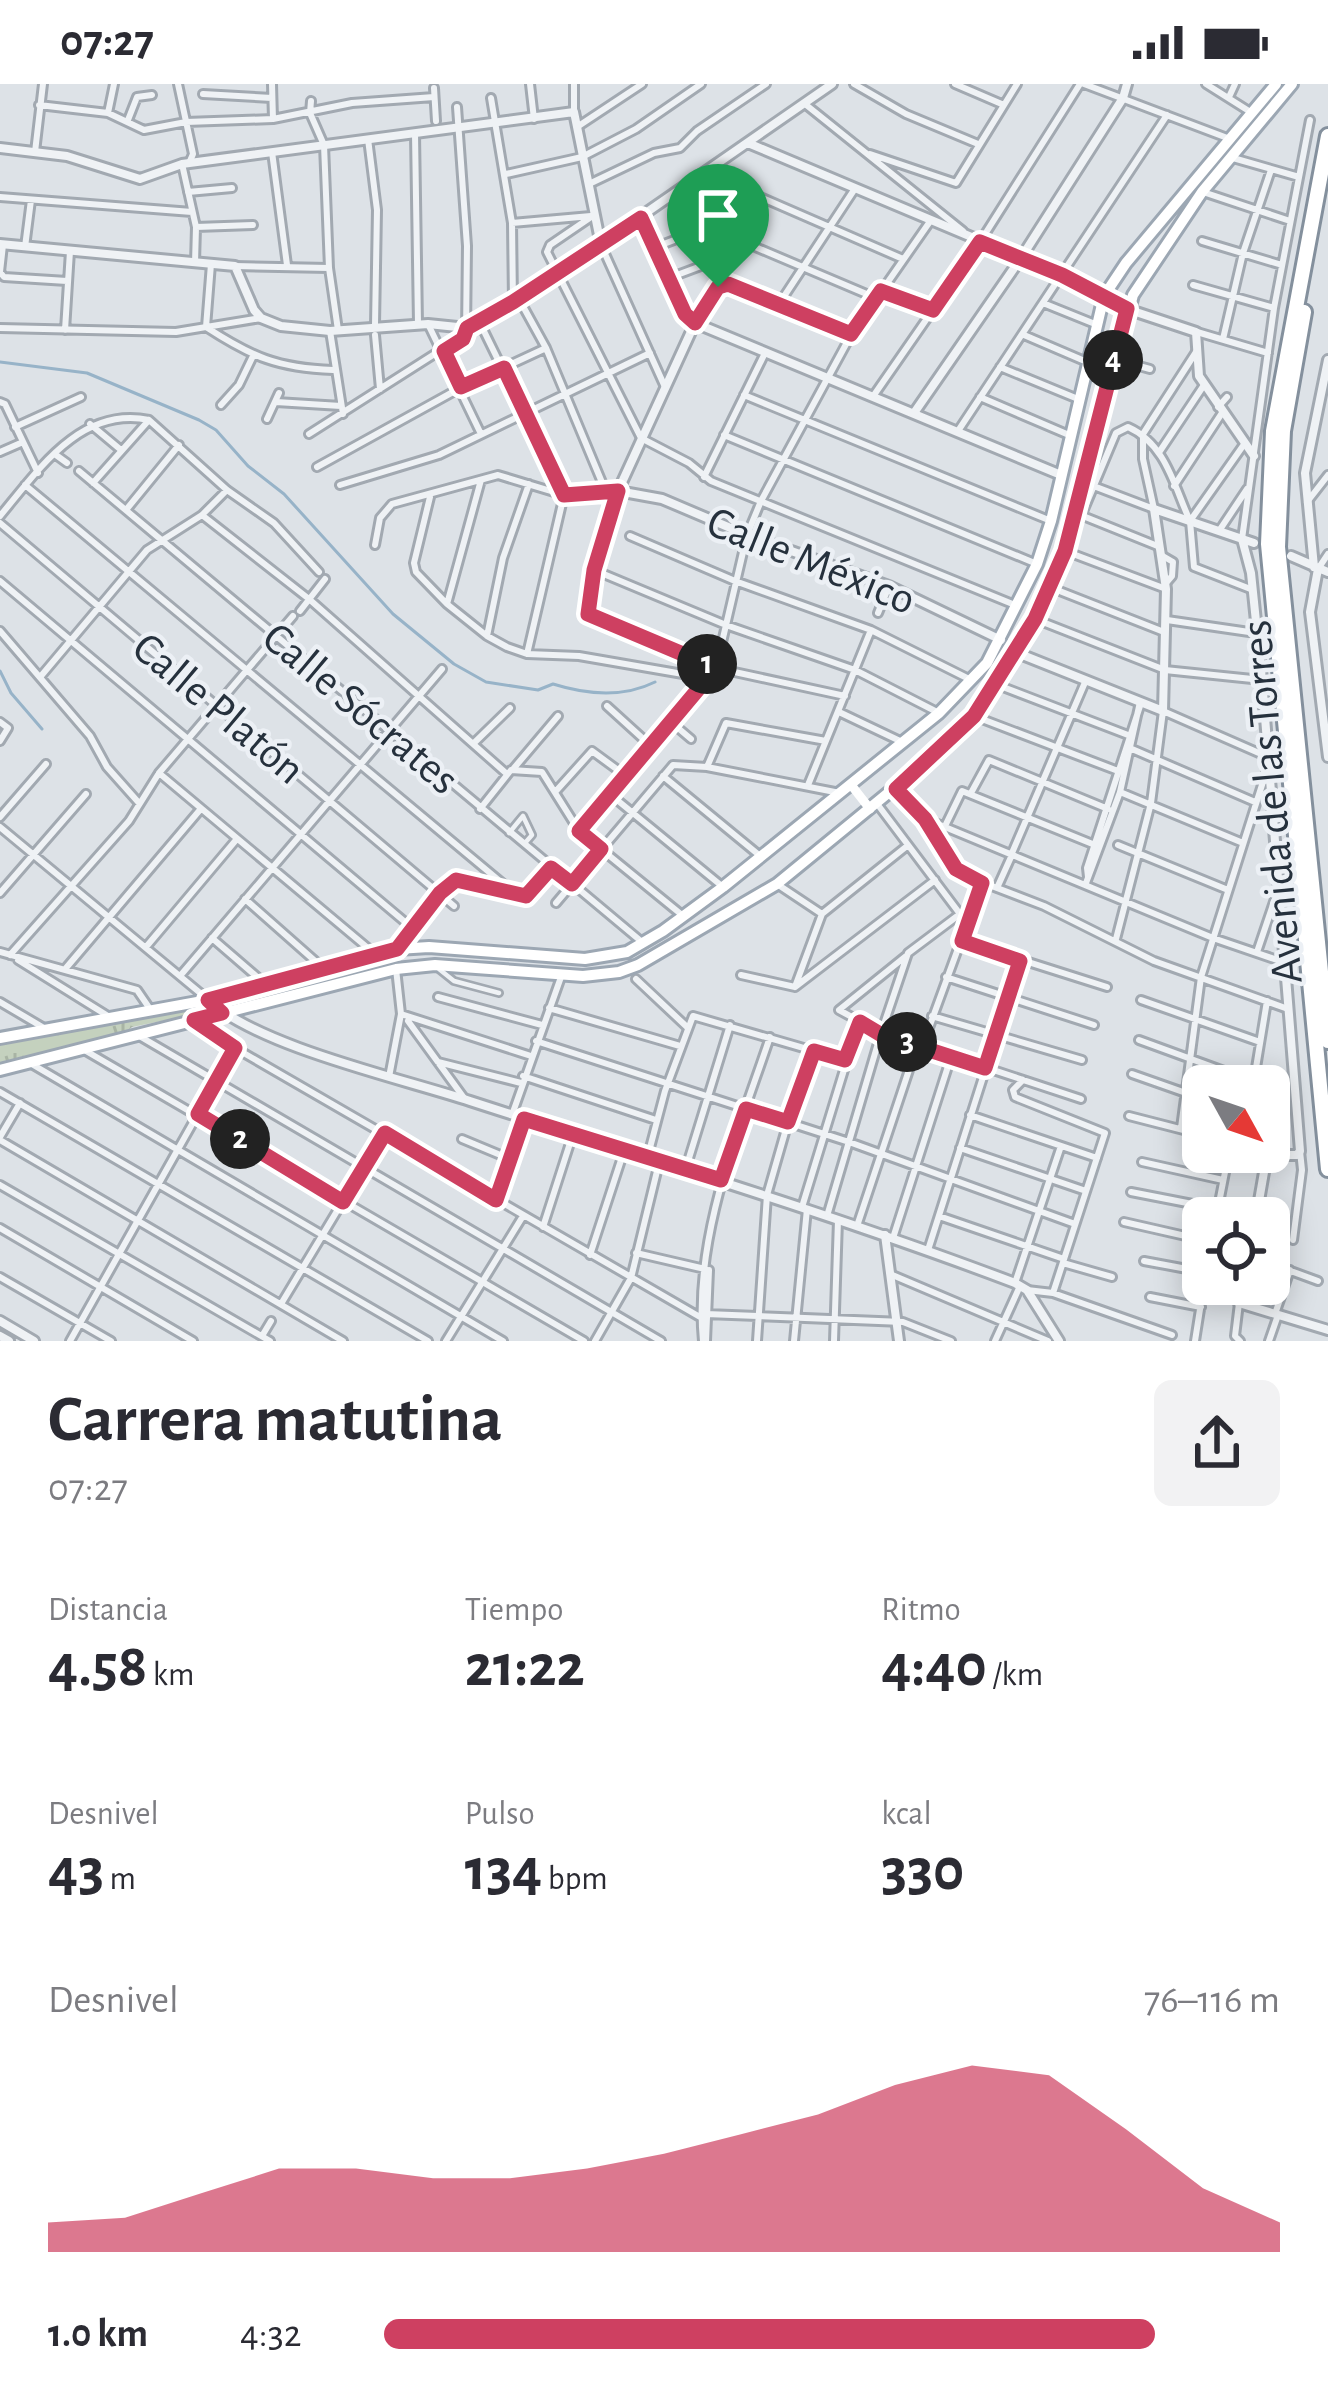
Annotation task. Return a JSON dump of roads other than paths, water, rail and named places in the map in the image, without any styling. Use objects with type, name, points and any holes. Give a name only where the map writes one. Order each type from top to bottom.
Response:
[{"type":"highway","points":[[1328,136],[1273,431],[1268,544],[1328,1169]]},
{"type":"highway","points":[[1328,184],[1283,430],[1278,547],[1328,1041]]},
{"type":"main road","points":[[0,1038],[208,1000],[397,949],[601,958],[644,944],[683,916],[848,790],[973,681],[1001,640],[1037,564],[1104,296],[1126,263],[1276,84]]},
{"type":"main road","points":[[0,1070],[396,969],[434,965],[602,975],[638,965],[777,884],[896,789],[974,716],[995,684],[1052,587],[1065,551],[1127,309],[1202,192],[1292,84]]},
{"type":"main road","points":[[848,790],[874,807]]},
{"type":"street","points":[[35,152],[43,84]]},
{"type":"street","points":[[108,113],[114,84]]},
{"type":"street","points":[[178,84],[193,154],[184,164]]},
{"type":"street","points":[[244,84],[244,95]]},
{"type":"street","points":[[272,84],[273,119]]},
{"type":"street","points":[[530,84],[534,119]]},
{"type":"street","points":[[575,84],[574,112],[601,245],[665,387]]},
{"type":"street","points":[[577,127],[642,84]]},
{"type":"street","points":[[506,174],[582,157],[636,129],[701,84]]},
{"type":"street","points":[[589,184],[654,153],[680,148],[766,84]]},
{"type":"street","points":[[0,328],[176,332],[261,318],[292,328],[375,330],[423,324],[467,328],[601,245],[832,84]]},
{"type":"street","points":[[854,84],[906,114],[979,144]]},
{"type":"street","points":[[955,84],[1004,105]]},
{"type":"street","points":[[866,152],[956,183],[1017,84]]},
{"type":"street","points":[[874,395],[1082,84],[1125,88],[1167,115],[1229,139]]},
{"type":"street","points":[[1206,84],[1252,112]]},
{"type":"street","points":[[1229,97],[1235,84]]},
{"type":"street","points":[[1263,100],[1264,84]]},
{"type":"street","points":[[914,413],[1021,258],[1125,88]]},
{"type":"street","points":[[39,105],[108,113],[144,130],[186,122],[273,119],[434,93],[436,121]]},
{"type":"street","points":[[203,94],[272,98]]},
{"type":"street","points":[[128,120],[137,97],[152,95]]},
{"type":"street","points":[[491,98],[506,174],[516,300],[546,347],[606,492]]},
{"type":"street","points":[[311,101],[310,113],[324,146],[333,370],[342,410]]},
{"type":"street","points":[[804,104],[866,152],[934,217]]},
{"type":"street","points":[[309,434],[463,339],[467,328],[457,106]]},
{"type":"street","points":[[0,148],[80,159],[140,179],[184,164],[574,112]]},
{"type":"street","points":[[958,431],[1167,115]]},
{"type":"street","name":"Avenida de las Torres","points":[[1300,1151],[1262,680],[1242,539],[1274,308],[1310,120]]},
{"type":"street","points":[[415,134],[423,324],[444,351],[481,434]]},
{"type":"street","points":[[368,139],[377,210],[375,330],[380,389]]},
{"type":"street","points":[[748,142],[854,190],[934,217],[1127,309],[1268,352]]},
{"type":"street","points":[[272,152],[287,265]]},
{"type":"street","points":[[1230,158],[1299,177]]},
{"type":"street","points":[[184,164],[196,227],[195,263]]},
{"type":"street","points":[[1223,339],[1271,170]]},
{"type":"street","points":[[705,172],[903,259]]},
{"type":"street","points":[[188,192],[232,188]]},
{"type":"street","points":[[779,304],[854,190]]},
{"type":"street","points":[[1202,192],[1290,221]]},
{"type":"street","points":[[0,197],[192,212]]},
{"type":"street","points":[[25,247],[31,200]]},
{"type":"street","points":[[512,223],[594,215]]},
{"type":"street","points":[[594,215],[547,249],[641,438],[689,463],[704,477],[1018,607]]},
{"type":"street","points":[[579,831],[716,668],[747,535],[761,501],[851,334],[934,217]]},
{"type":"street","points":[[641,218],[685,314],[695,323],[1061,475]]},
{"type":"street","points":[[196,227],[253,225]]},
{"type":"street","points":[[656,247],[704,227],[803,268],[933,310]]},
{"type":"street","points":[[1202,241],[1282,265]]},
{"type":"street","points":[[67,281],[4,277],[1,244],[235,266],[329,268]]},
{"type":"street","points":[[65,330],[70,251]]},
{"type":"street","points":[[206,327],[211,264]]},
{"type":"street","points":[[235,266],[261,318]]},
{"type":"street","points":[[669,278],[700,266]]},
{"type":"street","points":[[845,696],[716,668],[588,614],[594,570],[618,491],[695,323],[722,283],[851,334]]},
{"type":"street","points":[[1193,285],[1274,308]]},
{"type":"street","points":[[1043,303],[1095,325]]},
{"type":"street","points":[[480,323],[564,495],[527,654]]},
{"type":"street","points":[[206,327],[253,356],[283,367],[333,370]]},
{"type":"street","points":[[1196,332],[1196,366],[1204,385],[1254,456]]},
{"type":"street","points":[[1022,334],[1087,362]]},
{"type":"street","points":[[317,467],[461,387],[546,347]]},
{"type":"street","points":[[704,477],[765,352]]},
{"type":"street","points":[[1116,939],[1151,802],[1163,711],[1166,586],[1143,459],[1143,434],[1196,352]]},
{"type":"street","points":[[340,485],[439,454],[650,353]]},
{"type":"street","points":[[221,405],[239,385],[253,356]]},
{"type":"street","points":[[1114,359],[1150,369]]},
{"type":"street","points":[[1320,569],[1305,505],[1308,451],[1328,360]]},
{"type":"street","points":[[1000,367],[1078,399]]},
{"type":"street","points":[[1160,451],[1204,385]]},
{"type":"street","points":[[267,419],[279,393]]},
{"type":"street","points":[[744,395],[1051,521]]},
{"type":"street","points":[[15,427],[81,397]]},
{"type":"street","points":[[980,397],[1070,435]]},
{"type":"street","points":[[1174,486],[1227,397]]},
{"type":"street","points":[[0,402],[38,472]]},
{"type":"street","points":[[276,402],[342,410]]},
{"type":"street","points":[[0,519],[38,472],[90,424],[118,416],[149,420],[227,490],[274,523],[319,572]]},
{"type":"street","points":[[93,482],[149,420]]},
{"type":"street","points":[[90,424],[122,450]]},
{"type":"street","points":[[1160,551],[1078,514],[1116,433],[1128,427],[1160,451],[1190,521],[1194,567],[1252,590]]},
{"type":"street","points":[[724,435],[1037,564]]},
{"type":"street","points":[[0,452],[23,442]]},
{"type":"street","points":[[1190,521],[1245,443]]},
{"type":"street","points":[[126,510],[179,445]]},
{"type":"street","points":[[56,454],[67,464]]},
{"type":"street","name":"Calle Sócrates","points":[[79,471],[644,944]]},
{"type":"street","points":[[1305,505],[1328,475]]},
{"type":"street","points":[[375,545],[380,518],[392,504],[498,476],[564,495],[618,491]]},
{"type":"street","points":[[447,604],[481,480]]},
{"type":"street","points":[[487,637],[503,558],[529,483]]},
{"type":"street","points":[[1220,531],[1251,484]]},
{"type":"street","points":[[26,485],[514,893]]},
{"type":"street","points":[[1091,485],[1254,543]]},
{"type":"street","points":[[41,676],[161,539],[202,515],[227,490]]},
{"type":"street","name":"Calle México","points":[[618,491],[662,499],[889,586],[1001,640]]},
{"type":"street","points":[[430,497],[414,563],[420,579],[487,637],[527,654],[579,656],[707,678]]},
{"type":"street","points":[[202,515],[309,599],[509,772],[542,772],[579,831],[683,916]]},
{"type":"street","name":"Calle Platón","points":[[0,519],[454,906]]},
{"type":"street","points":[[630,536],[735,581],[872,629],[973,681]]},
{"type":"street","points":[[1065,551],[1166,586]]},
{"type":"street","points":[[1328,554],[1310,612],[1328,755]]},
{"type":"street","points":[[1291,556],[1320,569]]},
{"type":"street","points":[[594,570],[726,625],[855,670],[939,713]]},
{"type":"street","points":[[10,955],[129,821],[159,773],[325,579]]},
{"type":"street","points":[[0,581],[411,927]]},
{"type":"street","points":[[878,613],[889,586]]},
{"type":"street","points":[[1052,587],[1167,633]]},
{"type":"street","points":[[1035,619],[1165,670],[1262,680]]},
{"type":"street","points":[[1167,620],[1256,633]]},
{"type":"street","points":[[808,785],[872,629]]},
{"type":"street","points":[[0,631],[90,736],[107,767],[139,803]]},
{"type":"street","points":[[1015,652],[1163,711],[1268,762],[1201,977],[1189,1065]]},
{"type":"street","points":[[179,976],[442,669]]},
{"type":"street","points":[[998,888],[1086,680]]},
{"type":"street","points":[[995,684],[1128,735]]},
{"type":"street","points":[[1087,880],[1141,704]]},
{"type":"street","points":[[1087,880],[1120,792],[1141,704]]},
{"type":"street","points":[[607,706],[652,746]]},
{"type":"street","points":[[473,743],[510,708]]},
{"type":"street","points":[[839,712],[904,743]]},
{"type":"street","points":[[481,809],[558,716]]},
{"type":"street","points":[[974,716],[1118,771]]},
{"type":"street","points":[[0,722],[8,728],[0,741]]},
{"type":"street","points":[[671,722],[692,740]]},
{"type":"street","points":[[707,766],[726,723],[826,741]]},
{"type":"street","points":[[1131,748],[1255,802]]},
{"type":"street","points":[[556,791],[592,751],[626,776]]},
{"type":"street","points":[[971,793],[986,761],[1108,808]]},
{"type":"street","points":[[0,818],[46,764]]},
{"type":"street","points":[[556,903],[673,765],[707,766],[848,790]]},
{"type":"street","points":[[159,773],[375,954]]},
{"type":"street","points":[[663,776],[761,857]]},
{"type":"street","points":[[896,789],[925,819],[956,869],[1116,939],[1154,961],[1288,1009]]},
{"type":"street","points":[[1120,792],[1243,843]]},
{"type":"street","points":[[946,824],[957,794],[971,793],[1095,845]]},
{"type":"street","points":[[0,893],[86,794]]},
{"type":"street","points":[[610,795],[723,886]]},
{"type":"street","points":[[874,807],[959,914],[839,1010],[880,1034],[1081,1099]]},
{"type":"street","points":[[66,968],[200,810]]},
{"type":"street","points":[[509,833],[523,816],[532,836],[524,845]]},
{"type":"street","points":[[925,819],[1087,880],[1213,938],[1286,963]]},
{"type":"street","points":[[0,827],[222,1013],[389,1077],[721,1180],[1172,1335]]},
{"type":"street","points":[[146,948],[236,839]]},
{"type":"street","points":[[1118,845],[1228,890]]},
{"type":"street","points":[[795,987],[822,914],[908,846]]},
{"type":"street","points":[[397,949],[440,893],[456,880],[530,895],[551,868]]},
{"type":"street","points":[[741,975],[795,987],[935,880]]},
{"type":"street","points":[[857,1226],[982,883]]},
{"type":"street","points":[[777,884],[822,914]]},
{"type":"street","points":[[1257,952],[1279,887]]},
{"type":"street","points":[[245,899],[323,968]]},
{"type":"street","points":[[212,938],[266,984]]},
{"type":"street","points":[[962,941],[1107,987]]},
{"type":"street","points":[[0,952],[140,992],[150,1009]]},
{"type":"street","points":[[827,1216],[908,953]]},
{"type":"street","points":[[10,955],[108,1016]]},
{"type":"street","points":[[928,1250],[1020,961]]},
{"type":"street","points":[[434,965],[454,981],[499,993]]},
{"type":"street","points":[[389,1077],[404,1016],[396,969]]},
{"type":"street","points":[[512,1115],[562,973]]},
{"type":"street","points":[[946,977],[1094,1025]]},
{"type":"street","points":[[636,979],[687,1027]]},
{"type":"street","points":[[438,997],[542,1025]]},
{"type":"street","points":[[1141,1000],[1260,1042]]},
{"type":"street","points":[[1256,1065],[1267,1001]]},
{"type":"street","points":[[0,1002],[47,1029]]},
{"type":"street","points":[[549,1008],[680,1046]]},
{"type":"street","points":[[404,1016],[530,1056]]},
{"type":"street","points":[[404,1016],[465,1099]]},
{"type":"street","points":[[646,1159],[693,1016],[845,1060]]},
{"type":"street","points":[[932,1016],[1082,1060]]},
{"type":"street","points":[[194,1020],[590,1256],[703,1315],[895,1322],[951,1341]]},
{"type":"street","points":[[794,1341],[804,1208],[822,1133],[860,1022]]},
{"type":"street","points":[[685,1171],[730,1025]]},
{"type":"street","points":[[137,1035],[661,1341]]},
{"type":"street","points":[[703,1315],[721,1180],[770,1037]]},
{"type":"street","points":[[1139,1040],[1205,1065]]},
{"type":"street","points":[[536,1041],[849,1142],[1076,1224]]},
{"type":"street","points":[[70,1341],[235,1048]]},
{"type":"street","points":[[82,1049],[584,1341]]},
{"type":"street","points":[[757,1341],[767,1196],[814,1051]]},
{"type":"street","points":[[899,1341],[889,1237],[950,1057]]},
{"type":"street","points":[[438,1062],[522,1080],[656,1120]]},
{"type":"street","points":[[30,1063],[503,1341]]},
{"type":"street","points":[[1132,1074],[1182,1091]]},
{"type":"street","points":[[1023,1080],[1013,1090],[1015,1097],[1106,1133],[1053,1293]]},
{"type":"street","points":[[0,1091],[428,1341]]},
{"type":"street","points":[[20,1103],[0,1138],[343,1341]]},
{"type":"street","points":[[970,1115],[1097,1158]]},
{"type":"street","points":[[1129,1116],[1181,1128],[1182,1121]]},
{"type":"street","points":[[496,1200],[524,1119]]},
{"type":"street","points":[[281,1304],[385,1133]]},
{"type":"street","points":[[543,1227],[572,1137]]},
{"type":"street","points":[[461,1139],[510,1159]]},
{"type":"street","points":[[995,1341],[1021,1286],[1028,1245],[1061,1145]]},
{"type":"street","points":[[960,1148],[1086,1191]]},
{"type":"street","points":[[590,1256],[624,1151]]},
{"type":"street","points":[[1290,1154],[1300,1151],[1303,1170],[1293,1240]]},
{"type":"street","points":[[1142,1162],[1223,1180]]},
{"type":"street","points":[[595,1341],[631,1278],[658,1163]]},
{"type":"street","points":[[1220,1197],[1224,1173]]},
{"type":"street","points":[[0,1185],[266,1339],[271,1321]]},
{"type":"street","points":[[1131,1192],[1182,1205]]},
{"type":"street","points":[[446,1341],[523,1216]]},
{"type":"street","points":[[939,1216],[1112,1277]]},
{"type":"street","points":[[834,1341],[838,1220]]},
{"type":"street","points":[[1124,1222],[1182,1235]]},
{"type":"street","points":[[0,1228],[193,1341]]},
{"type":"street","points":[[636,1253],[705,1269]]},
{"type":"street","points":[[705,1341],[709,1255]]},
{"type":"street","points":[[1144,1261],[1182,1268]]},
{"type":"street","points":[[1290,1270],[1318,1281]]},
{"type":"street","points":[[890,1274],[1048,1341]]},
{"type":"street","points":[[0,1277],[111,1341]]},
{"type":"street","points":[[1021,1286],[1059,1341]]},
{"type":"street","points":[[1150,1297],[1201,1307],[1195,1341]]},
{"type":"street","points":[[1238,1339],[1239,1305]]},
{"type":"street","points":[[1246,1305],[1328,1330]]},
{"type":"street","points":[[1269,1341],[1280,1305]]},
{"type":"street","points":[[0,1322],[29,1340]]},
{"type":"street","points":[[0,1336],[9,1341]]},
{"type":"waterway","points":[[0,362],[87,373],[216,430],[248,466],[284,494],[393,614],[454,664],[486,682],[538,690],[553,684],[605,693],[655,682]]},
{"type":"waterway","points":[[0,671],[11,693],[42,729]]}]
